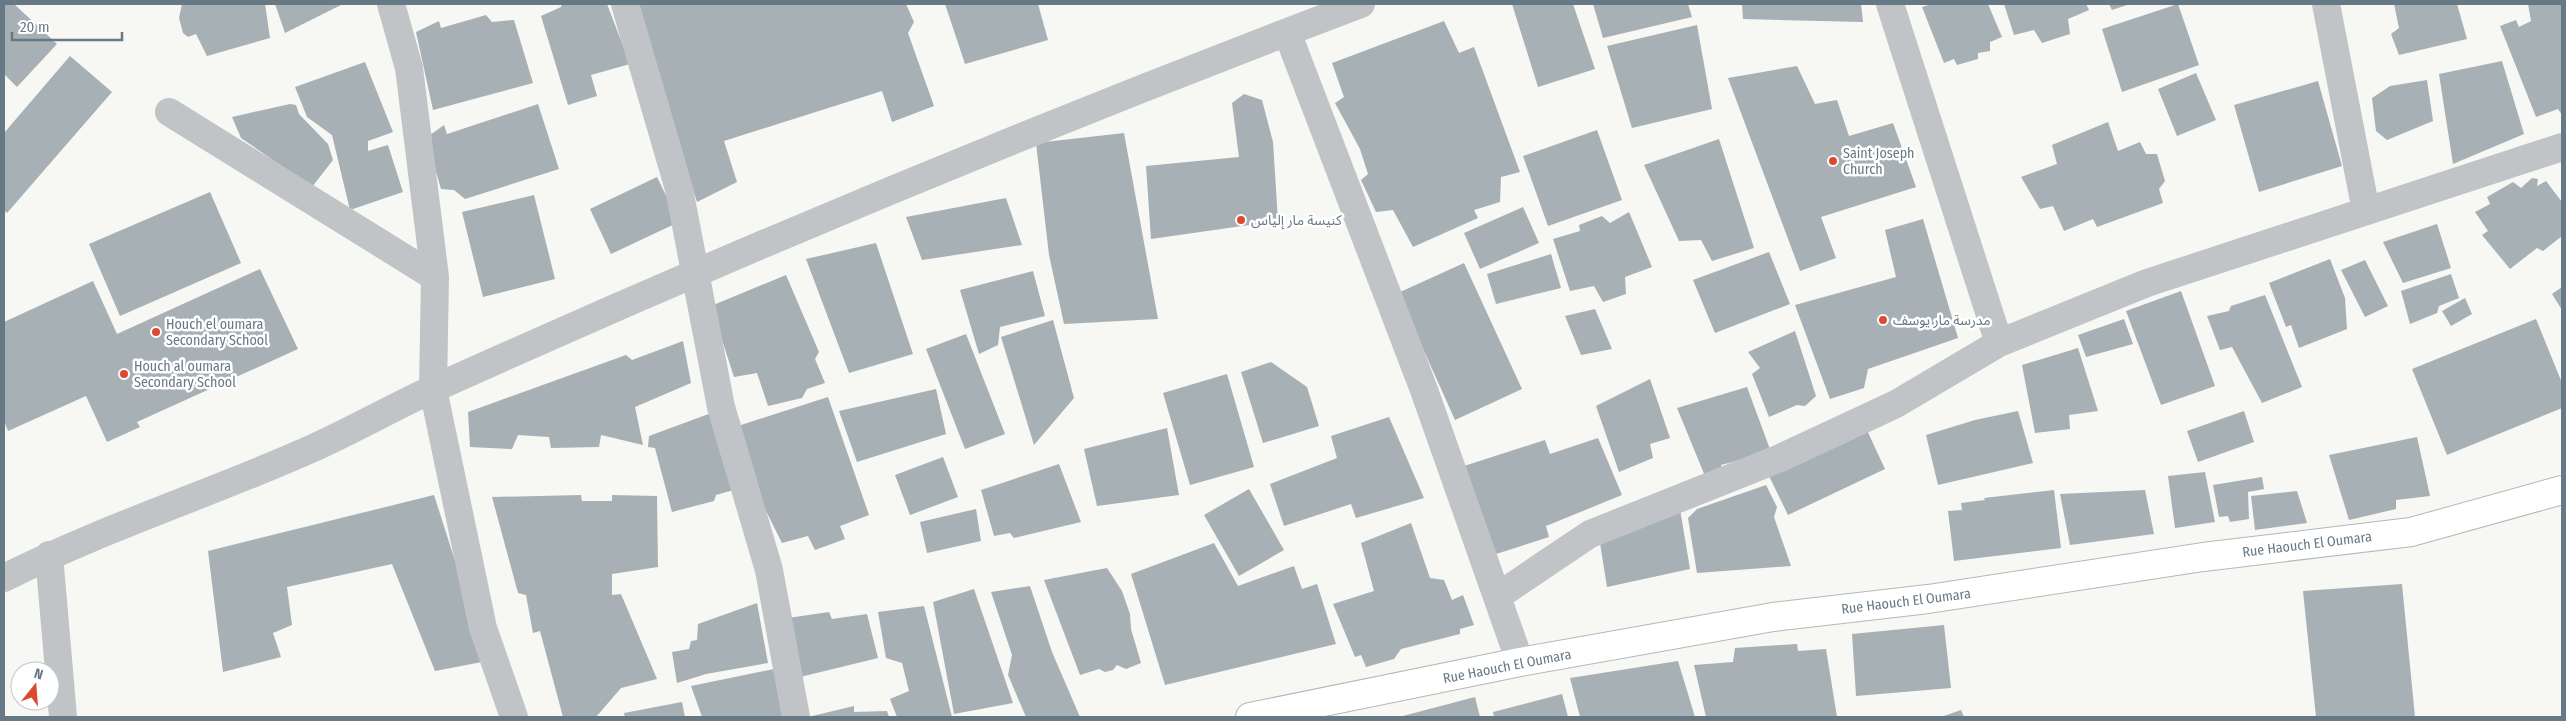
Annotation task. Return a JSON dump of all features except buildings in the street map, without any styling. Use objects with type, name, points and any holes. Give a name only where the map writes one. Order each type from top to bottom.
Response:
[{"type":"main road","name":"Rue Haouch El Oumara","points":[[1250,717],[1520,662],[1773,617],[1928,599],[2203,557],[2411,532],[2562,490]]},
{"type":"street","points":[[391,4],[409,68],[435,277],[433,389],[483,628],[514,717]]},
{"type":"street","points":[[624,4],[679,189],[720,407],[769,570],[796,717]]},
{"type":"street","points":[[4,578],[49,555],[312,449],[433,389],[694,273],[1007,142],[1361,4]]},
{"type":"street","points":[[1891,4],[1999,344]]},
{"type":"street","points":[[2326,4],[2366,211]]},
{"type":"street","points":[[1287,32],[1424,390],[1520,662]]},
{"type":"street","points":[[170,112],[435,277]]},
{"type":"street","points":[[1498,596],[1590,534],[1778,459],[1887,408],[1999,344],[2146,283],[2366,211],[2557,156]]},
{"type":"street","points":[[49,555],[63,717]]},
{"type":"place","name":"Saint Joseph Church","points":[[1833,161]]},
{"type":"place","name":"كنيسة مار إلياس","points":[[1241,220]]},
{"type":"place","name":"مدرسة مار يوسف","points":[[1883,320]]},
{"type":"place","name":"Houch el oumara Secondary School","points":[[156,332]]},
{"type":"place","name":"Houch al oumara Secondary School","points":[[124,374]]}]
